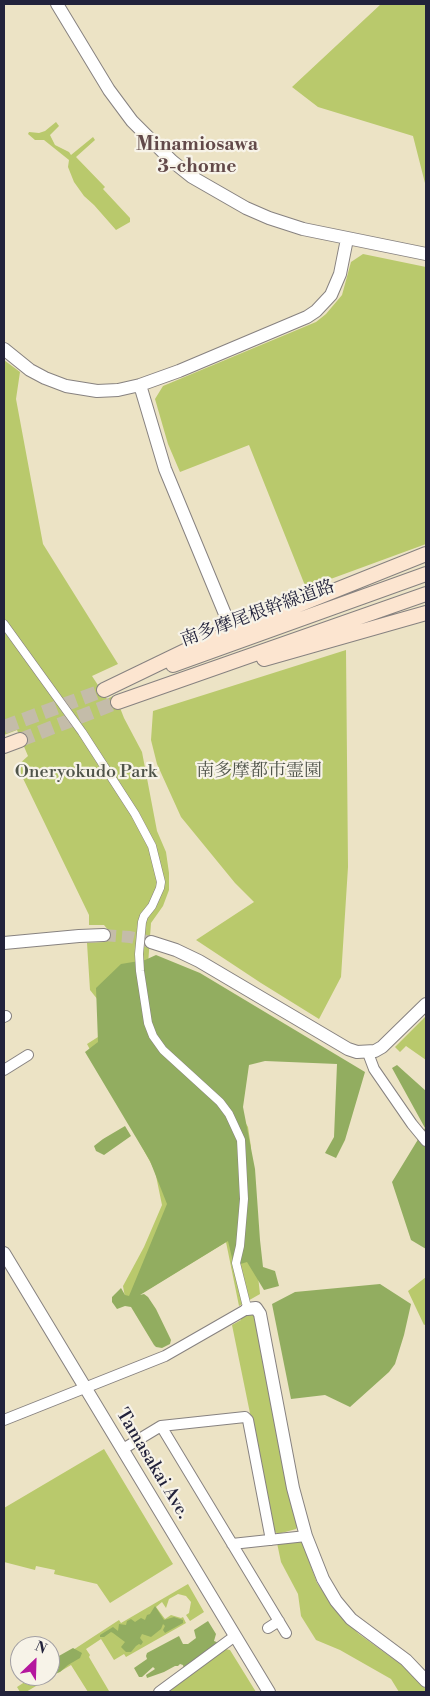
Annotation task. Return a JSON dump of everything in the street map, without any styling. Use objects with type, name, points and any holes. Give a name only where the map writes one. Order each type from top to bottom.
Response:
[{"type":"main road","points":[[232,631],[426,554]]},
{"type":"main road","name":"南多摩尾根幹線道路","points":[[232,631],[191,648],[104,690],[426,574]]},
{"type":"main road","name":"南多摩尾根幹線道路","points":[[118,702],[426,594]]},
{"type":"main road","points":[[153,690],[426,613]]},
{"type":"main road","points":[[4,746],[20,740]]},
{"type":"street","points":[[57,4],[109,90],[132,122],[172,161],[214,191],[269,218],[303,229],[426,254]]},
{"type":"street","points":[[4,349],[30,370],[66,386],[97,391],[118,390],[140,385],[307,317],[324,304],[331,295],[340,274],[347,239]]},
{"type":"street","points":[[140,385],[165,469],[232,631]]},
{"type":"street","points":[[4,624],[82,732],[135,814],[152,846],[161,882],[158,894],[142,922],[140,971],[148,1023],[153,1036],[163,1050],[220,1102],[230,1114],[237,1128],[243,1154],[244,1199],[240,1246],[236,1263],[247,1306]]},
{"type":"street","points":[[4,943],[104,935]]},
{"type":"street","points":[[151,942],[176,950],[199,961],[348,1049],[357,1052],[375,1052],[426,1004]]},
{"type":"street","points":[[4,1070],[23,1058],[13,1051]]},
{"type":"street","points":[[368,1053],[374,1069],[426,1141]]},
{"type":"street","name":"Tamasakai Ave.","points":[[4,1253],[269,1692]]},
{"type":"street","points":[[4,1420],[165,1356],[247,1306],[256,1308],[261,1316],[293,1488],[306,1536],[326,1584],[344,1611],[362,1628],[406,1660],[426,1680]]},
{"type":"street","points":[[123,1449],[161,1426],[245,1417],[248,1420],[271,1540]]},
{"type":"street","points":[[161,1426],[286,1633]]},
{"type":"street","points":[[232,1544],[306,1536]]},
{"type":"street","points":[[268,1628],[279,1621]]},
{"type":"street","points":[[159,1692],[235,1636]]},
{"type":"green space","points":[[381,4],[426,4],[426,187],[413,136],[318,107],[292,87]]},
{"type":"green space","points":[[56,122],[59,126],[50,135],[55,145],[71,155],[93,137],[95,140],[76,157],[105,187],[103,189],[130,218],[130,222],[116,230],[84,196],[74,182],[68,167],[69,160],[44,140],[35,140],[28,134],[29,132],[39,133],[45,131]]},
{"type":"green space","points":[[363,254],[426,267],[426,544],[306,588],[249,445],[180,472],[168,444],[155,399],[163,386],[316,322],[326,314],[342,295],[351,262]]},
{"type":"green space","name":"Oneryokudo Park","points":[[4,360],[20,372],[16,399],[43,544],[118,664],[92,676],[107,699],[115,695],[124,718],[142,752],[157,831],[166,852],[169,890],[163,906],[151,923],[148,965],[248,1127],[251,1147],[252,1222],[260,1294],[239,1306],[226,1242],[126,1303],[123,1286],[144,1247],[162,1205],[155,1171],[87,1044],[98,1037],[98,1000],[90,990],[87,943],[109,940],[109,931],[104,925],[89,925],[89,915],[17,766],[28,756],[17,730],[4,735]]},
{"type":"green space","name":"南多摩都市霊園","points":[[346,650],[348,867],[341,977],[319,1019],[196,940],[254,902],[235,883],[181,817],[157,764],[151,740],[153,711]]},
{"type":"green space","points":[[156,955],[200,973],[365,1072],[345,1140],[336,1158],[325,1153],[334,1137],[337,1064],[265,1061],[249,1065],[243,1107],[255,1169],[263,1267],[275,1271],[279,1286],[264,1290],[247,1262],[234,1266],[228,1241],[140,1295],[144,1294],[148,1297],[171,1340],[170,1344],[162,1348],[154,1345],[131,1307],[125,1306],[117,1309],[112,1302],[112,1297],[121,1288],[125,1295],[129,1296],[167,1204],[150,1161],[85,1052],[98,1042],[96,988],[121,964],[145,960]]},
{"type":"green space","points":[[426,1016],[426,1060],[406,1046],[400,1052],[395,1047]]},
{"type":"green space","points":[[397,1065],[426,1091],[426,1249],[411,1240],[392,1182],[425,1128],[392,1068]]},
{"type":"green space","points":[[125,1126],[131,1136],[104,1155],[96,1151],[94,1146]]},
{"type":"green space","points":[[426,1277],[426,1324],[424,1325],[408,1291]]},
{"type":"green space","points":[[380,1284],[411,1304],[395,1364],[389,1372],[350,1407],[325,1395],[291,1399],[272,1304],[295,1292]]},
{"type":"green space","points":[[250,1311],[257,1314],[298,1526],[296,1529],[278,1534],[274,1531],[232,1325],[241,1320],[241,1317]]},
{"type":"green space","points":[[104,1449],[173,1564],[110,1603],[97,1584],[54,1574],[55,1570],[36,1566],[35,1570],[4,1562],[4,1508]]},
{"type":"green space","points":[[301,1539],[317,1583],[340,1616],[359,1634],[406,1668],[418,1679],[426,1692],[399,1692],[391,1679],[340,1650],[316,1640],[301,1616],[298,1594],[281,1562],[277,1543]]},
{"type":"green space","points":[[188,1584],[204,1612],[190,1621],[186,1615],[189,1613],[191,1602],[186,1596],[178,1594],[169,1599],[166,1608],[162,1602],[156,1607],[165,1619],[171,1615],[183,1617],[186,1623],[126,1657],[124,1654],[114,1660],[101,1639],[86,1649],[109,1691],[88,1692],[71,1665],[60,1672],[60,1658],[119,1620],[121,1623]]},
{"type":"green space","points":[[155,1606],[164,1620],[174,1617],[183,1620],[183,1623],[165,1633],[163,1630],[165,1626],[163,1624],[161,1629],[151,1637],[142,1634],[140,1638],[143,1642],[131,1652],[126,1652],[121,1647],[125,1642],[111,1632],[104,1637],[100,1637],[100,1635],[113,1627],[118,1631],[119,1624],[126,1625],[127,1621],[131,1619],[135,1622],[141,1618],[145,1620]]},
{"type":"green space","points":[[208,1621],[216,1634],[214,1641],[219,1643],[184,1669],[183,1665],[180,1664],[147,1678],[146,1675],[155,1669],[153,1667],[142,1677],[139,1677],[134,1668],[147,1659],[147,1653],[179,1636],[183,1644],[188,1644],[196,1638],[194,1630]]},
{"type":"green space","points":[[73,1648],[82,1653],[80,1658],[60,1672],[60,1655]]},
{"type":"green space","points":[[225,1649],[230,1650],[256,1692],[167,1692]]},
{"type":"green space","points":[[36,1686],[26,1692],[20,1692],[17,1687]]},
{"type":"tunnel","points":[[4,727],[104,690]]},
{"type":"tunnel","points":[[20,740],[118,702]]},
{"type":"tunnel","points":[[104,935],[130,937],[151,942]]},
{"type":"district","name":"Minamiosawa 3-chome","points":[[197,156]]}]
